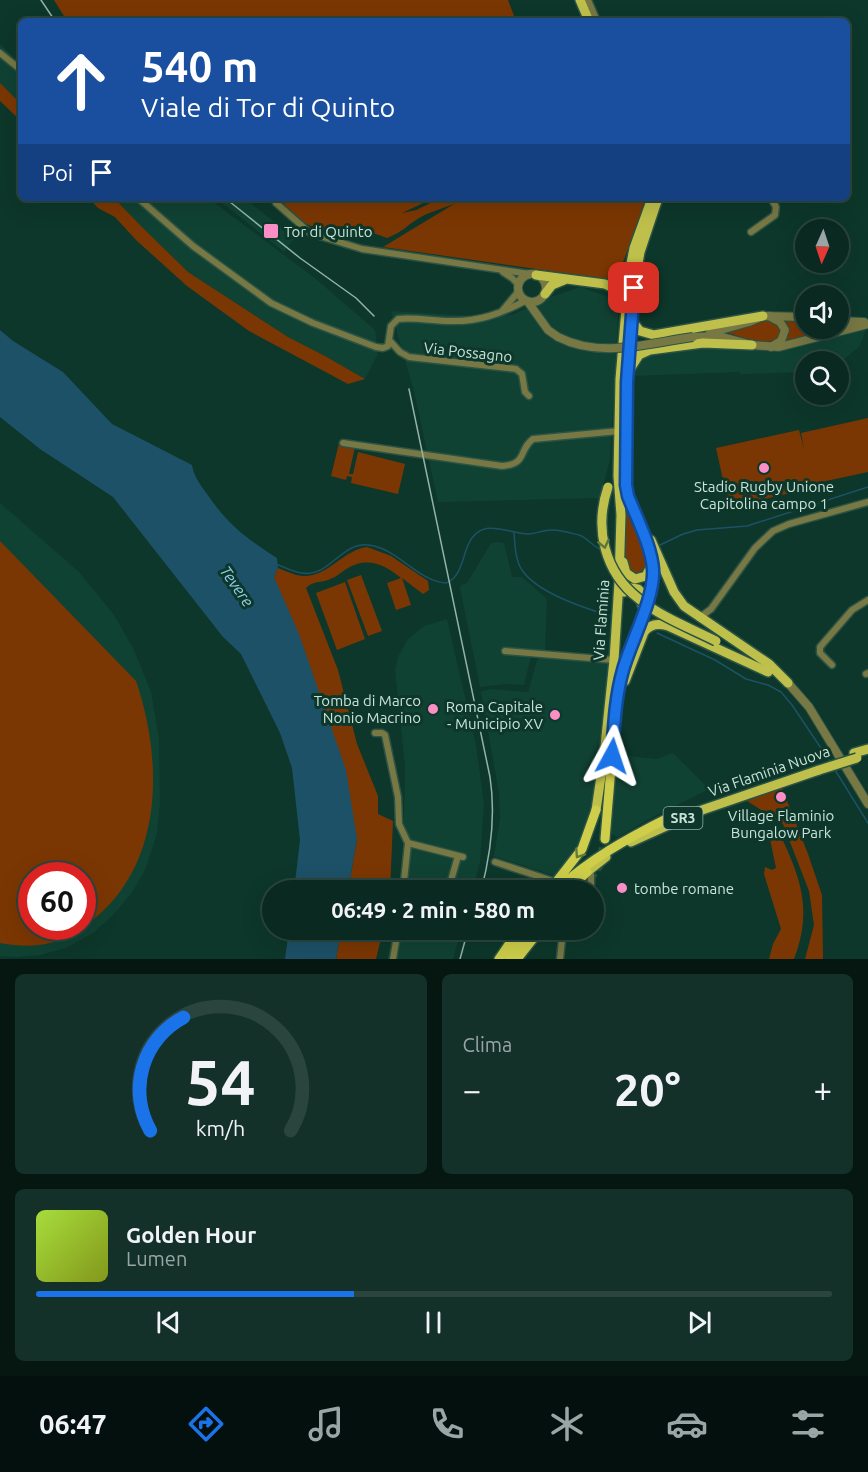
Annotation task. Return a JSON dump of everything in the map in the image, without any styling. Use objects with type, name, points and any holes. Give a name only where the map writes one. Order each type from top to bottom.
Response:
[{"type":"highway","points":[[605,839],[612,756]]},
{"type":"highway","points":[[561,880],[582,849],[596,810]]},
{"type":"highway","name":"SR3","points":[[565,880],[606,851],[670,817]]},
{"type":"highway","name":"SR3","points":[[580,880],[589,873]]},
{"type":"highway","points":[[499,959],[512,940]]},
{"type":"highway","points":[[509,959],[523,940]]},
{"type":"highway","points":[[517,959],[532,940]]},
{"type":"main road","points":[[573,0],[581,18]]},
{"type":"main road","points":[[580,0],[588,18]]},
{"type":"main road","name":"Via Flaminia","points":[[596,810],[614,660],[621,515],[618,483],[620,379],[629,274],[634,248],[651,201]]},
{"type":"main road","name":"Via Flaminia","points":[[612,756],[616,702],[624,664],[652,586],[651,557],[626,485],[627,377],[638,258],[657,201]]},
{"type":"main road","points":[[533,274],[604,284],[618,282],[629,274]]},
{"type":"main road","points":[[544,296],[555,284],[570,279]]},
{"type":"main road","points":[[604,284],[619,291],[627,302]]},
{"type":"main road","points":[[632,321],[640,331],[654,335],[765,316]]},
{"type":"main road","points":[[627,377],[636,359],[650,350],[703,343],[752,345]]},
{"type":"main road","points":[[619,456],[602,513],[602,531],[607,556],[620,580],[636,597],[648,605],[788,683]]},
{"type":"main road","points":[[637,519],[647,532],[685,608],[769,664],[788,683]]},
{"type":"main road","points":[[620,551],[625,572],[635,579],[642,579],[648,574],[651,557]]},
{"type":"main road","points":[[617,606],[627,590],[638,589],[643,597],[641,616]]},
{"type":"main road","points":[[616,702],[644,632],[656,625],[686,624],[699,618]]},
{"type":"main road","points":[[668,626],[768,672]]},
{"type":"main road","name":"Via Flaminia Nuova","points":[[855,756],[868,749]]},
{"type":"main road","name":"Via Flaminia Nuova","points":[[670,817],[719,797],[868,754]]},
{"type":"main road","name":"Via Flaminia Nuova","points":[[589,873],[622,847],[677,820],[817,768]]},
{"type":"street","points":[[588,0],[596,18]]},
{"type":"street","points":[[0,52],[18,67]]},
{"type":"street","points":[[141,201],[193,246],[276,306],[376,347],[386,347],[390,341],[392,325],[400,319],[467,321],[490,317],[526,302],[534,302],[544,296]]},
{"type":"street","points":[[751,232],[772,218],[776,212],[773,201]]},
{"type":"street","points":[[276,203],[310,233],[340,244],[533,274],[545,283],[544,296],[539,310],[540,320]]},
{"type":"street","points":[[491,267],[508,275],[548,330],[558,337],[584,347],[604,349],[693,337],[765,316],[795,317]]},
{"type":"street","points":[[500,313],[523,277],[533,274]]},
{"type":"street","points":[[765,316],[780,322],[785,330],[782,339],[771,347]]},
{"type":"street","points":[[849,322],[868,323]]},
{"type":"street","points":[[693,337],[723,337],[752,345],[771,347],[791,345],[868,323]]},
{"type":"street","name":"Via Possagno","points":[[390,341],[400,352],[409,357],[516,369],[522,374],[525,392],[529,396]]},
{"type":"street","points":[[343,443],[502,466],[520,460],[528,442],[533,439],[619,431]]},
{"type":"street","points":[[699,618],[711,609],[755,548],[773,531],[798,521],[868,502]]},
{"type":"street","points":[[832,665],[820,653],[820,647],[852,610],[868,600]]},
{"type":"street","points":[[505,651],[614,660]]},
{"type":"street","points":[[788,683],[809,707],[868,804]]},
{"type":"street","points":[[375,733],[382,732],[385,735],[398,797],[399,824],[408,843],[404,880]]},
{"type":"street","points":[[408,843],[461,857],[452,880]]},
{"type":"street","points":[[495,862],[539,880]]},
{"type":"street","points":[[589,873],[590,880]]},
{"type":"street","points":[[393,959],[396,940]]},
{"type":"street","points":[[560,959],[562,940]]},
{"type":"shaded area","points":[[54,0],[508,0],[515,18],[65,18]]},
{"type":"shaded area","points":[[0,44],[18,62],[18,101],[0,83]]},
{"type":"shaded area","points":[[0,83],[18,101],[18,118],[0,101]]},
{"type":"shaded area","points":[[92,201],[117,201],[188,272],[288,337],[365,379],[348,384],[249,331],[187,286],[136,240],[115,217],[98,208]]},
{"type":"shaded area","points":[[117,201],[212,201],[316,279],[375,330],[378,354],[365,379],[288,337],[188,272]]},
{"type":"shaded area","points":[[220,201],[248,201],[295,238],[284,252]]},
{"type":"shaded area","points":[[279,201],[428,201],[402,213],[416,210],[435,201],[458,201],[456,203],[460,201],[645,201],[624,260],[613,280],[383,247],[454,204],[425,215],[387,238],[364,232],[342,240],[330,231],[319,230],[299,220]]},
{"type":"shaded area","points":[[580,287],[619,301],[610,459],[600,498],[438,502],[414,391],[391,311],[472,316],[512,315]]},
{"type":"shaded area","points":[[795,319],[795,339],[800,339],[782,344],[783,320]]},
{"type":"shaded area","points":[[768,320],[776,322],[781,332],[771,341],[756,341],[725,332]]},
{"type":"shaded area","points":[[866,330],[860,346],[849,355],[849,351],[795,351],[795,372],[631,376],[639,358],[657,352],[724,346],[761,348],[814,339],[849,339],[849,333]]},
{"type":"shaded area","name":"Stadio Rugby Unione Capitolina campo 1","points":[[868,418],[868,472],[812,484],[813,488],[729,507],[716,448],[799,430],[804,449],[801,433]]},
{"type":"shaded area","points":[[339,443],[355,447],[349,474],[353,474],[358,452],[405,464],[398,494],[351,483],[352,477],[347,476],[346,480],[331,476]]},
{"type":"shaded area","points":[[623,495],[646,558],[646,568],[638,575],[631,574],[625,555]]},
{"type":"shaded area","points":[[0,503],[79,572],[114,615],[133,648],[151,692],[159,739],[160,802],[157,833],[146,868],[133,891],[114,914],[96,930],[96,862],[18,862],[18,940],[80,940],[66,948],[40,955],[0,956]]},
{"type":"shaded area","points":[[0,541],[136,681],[151,744],[153,776],[151,808],[145,839],[134,869],[117,896],[96,917],[96,862],[18,862],[18,940],[58,940],[39,945],[0,943]]},
{"type":"shaded area","points":[[491,543],[504,543],[512,577],[522,577],[547,599],[545,650],[505,647],[505,654],[531,656],[524,685],[506,684],[480,687],[460,588],[461,585],[467,583]]},
{"type":"shaded area","points":[[367,547],[391,556],[428,581],[429,590],[423,594],[402,578],[411,605],[396,610],[387,583],[401,578],[386,568],[369,563],[353,565],[332,579],[314,583],[306,588],[338,670],[357,744],[378,796],[378,814],[393,821],[390,880],[350,880],[357,839],[274,577],[278,568],[299,576],[314,575],[359,549]]},
{"type":"shaded area","points":[[361,575],[382,631],[368,636],[347,580]]},
{"type":"shaded area","points":[[345,582],[365,639],[337,650],[316,593]]},
{"type":"shaded area","points":[[447,619],[476,745],[484,804],[480,862],[475,880],[405,880],[412,841],[406,836],[404,824],[405,765],[395,671],[398,657],[408,639],[424,626]]},
{"type":"shaded area","points":[[542,656],[611,661],[603,710],[595,791],[588,827],[572,858],[555,876],[494,856],[500,818],[499,793],[481,692],[490,689],[528,692],[537,660]]},
{"type":"shaded area","points":[[673,753],[709,789],[618,837],[610,833],[616,767],[620,755],[656,759]]},
{"type":"shaded area","points":[[782,788],[822,895],[823,959],[805,959],[814,925],[809,891],[783,824],[747,801]]},
{"type":"shaded area","points":[[777,828],[797,876],[803,907],[800,941],[794,959],[769,959],[773,944],[781,929],[764,874],[765,867],[772,870],[776,868],[768,829]]},
{"type":"shaded area","points":[[339,940],[381,940],[376,959],[336,959]]},
{"type":"shaded area","points":[[391,940],[458,940],[453,959],[388,959]]},
{"type":"water","name":"Tevere","points":[[0,330],[13,341],[63,372],[112,424],[192,465],[198,480],[230,523],[277,558],[278,568],[274,577],[299,634],[346,770],[357,839],[350,880],[295,880],[300,840],[292,768],[280,733],[241,654],[223,637],[113,497],[40,449],[0,417]]},
{"type":"water","points":[[288,940],[339,940],[336,959],[285,959]]},
{"type":"waterway","points":[[660,545],[697,530],[747,526],[868,487]]},
{"type":"waterway","points":[[276,564],[295,572],[311,573],[328,566],[350,549],[368,545],[389,552],[426,577],[446,583],[451,581],[458,572],[473,536],[487,528],[529,534],[549,530],[562,531],[582,536],[602,550]]},
{"type":"waterway","points":[[514,533],[518,562],[529,578],[562,599],[610,616]]},
{"type":"waterway","points":[[657,633],[715,660],[746,679],[768,685],[781,692],[831,763]]},
{"type":"waterway","points":[[835,770],[868,823]]},
{"type":"tunnel","points":[[589,880],[600,864],[605,839]]},
{"type":"railway","points":[[41,0],[53,18]]},
{"type":"railway","points":[[229,201],[300,258],[356,298],[374,316]]},
{"type":"railway","points":[[409,389],[490,777],[493,806],[492,834],[483,880]]},
{"type":"railway","points":[[460,959],[465,940]]},
{"type":"place","name":"Tor di Quinto","points":[[271,231]]},
{"type":"place","name":"Stadio Rugby Unione Capitolina campo 1","points":[[764,468]]},
{"type":"place","name":"Tomba di Marco Nonio Macrino","points":[[433,709]]},
{"type":"place","name":"Roma Capitale - Municipio XV","points":[[555,715]]},
{"type":"place","name":"Village Flaminio Bungalow Park","points":[[781,797]]},
{"type":"place","name":"tombe romane","points":[[622,888]]},
{"type":"route","points":[[612,756],[616,702],[621,677],[652,586],[653,574],[651,557],[626,485],[627,382],[634,288]]}]
